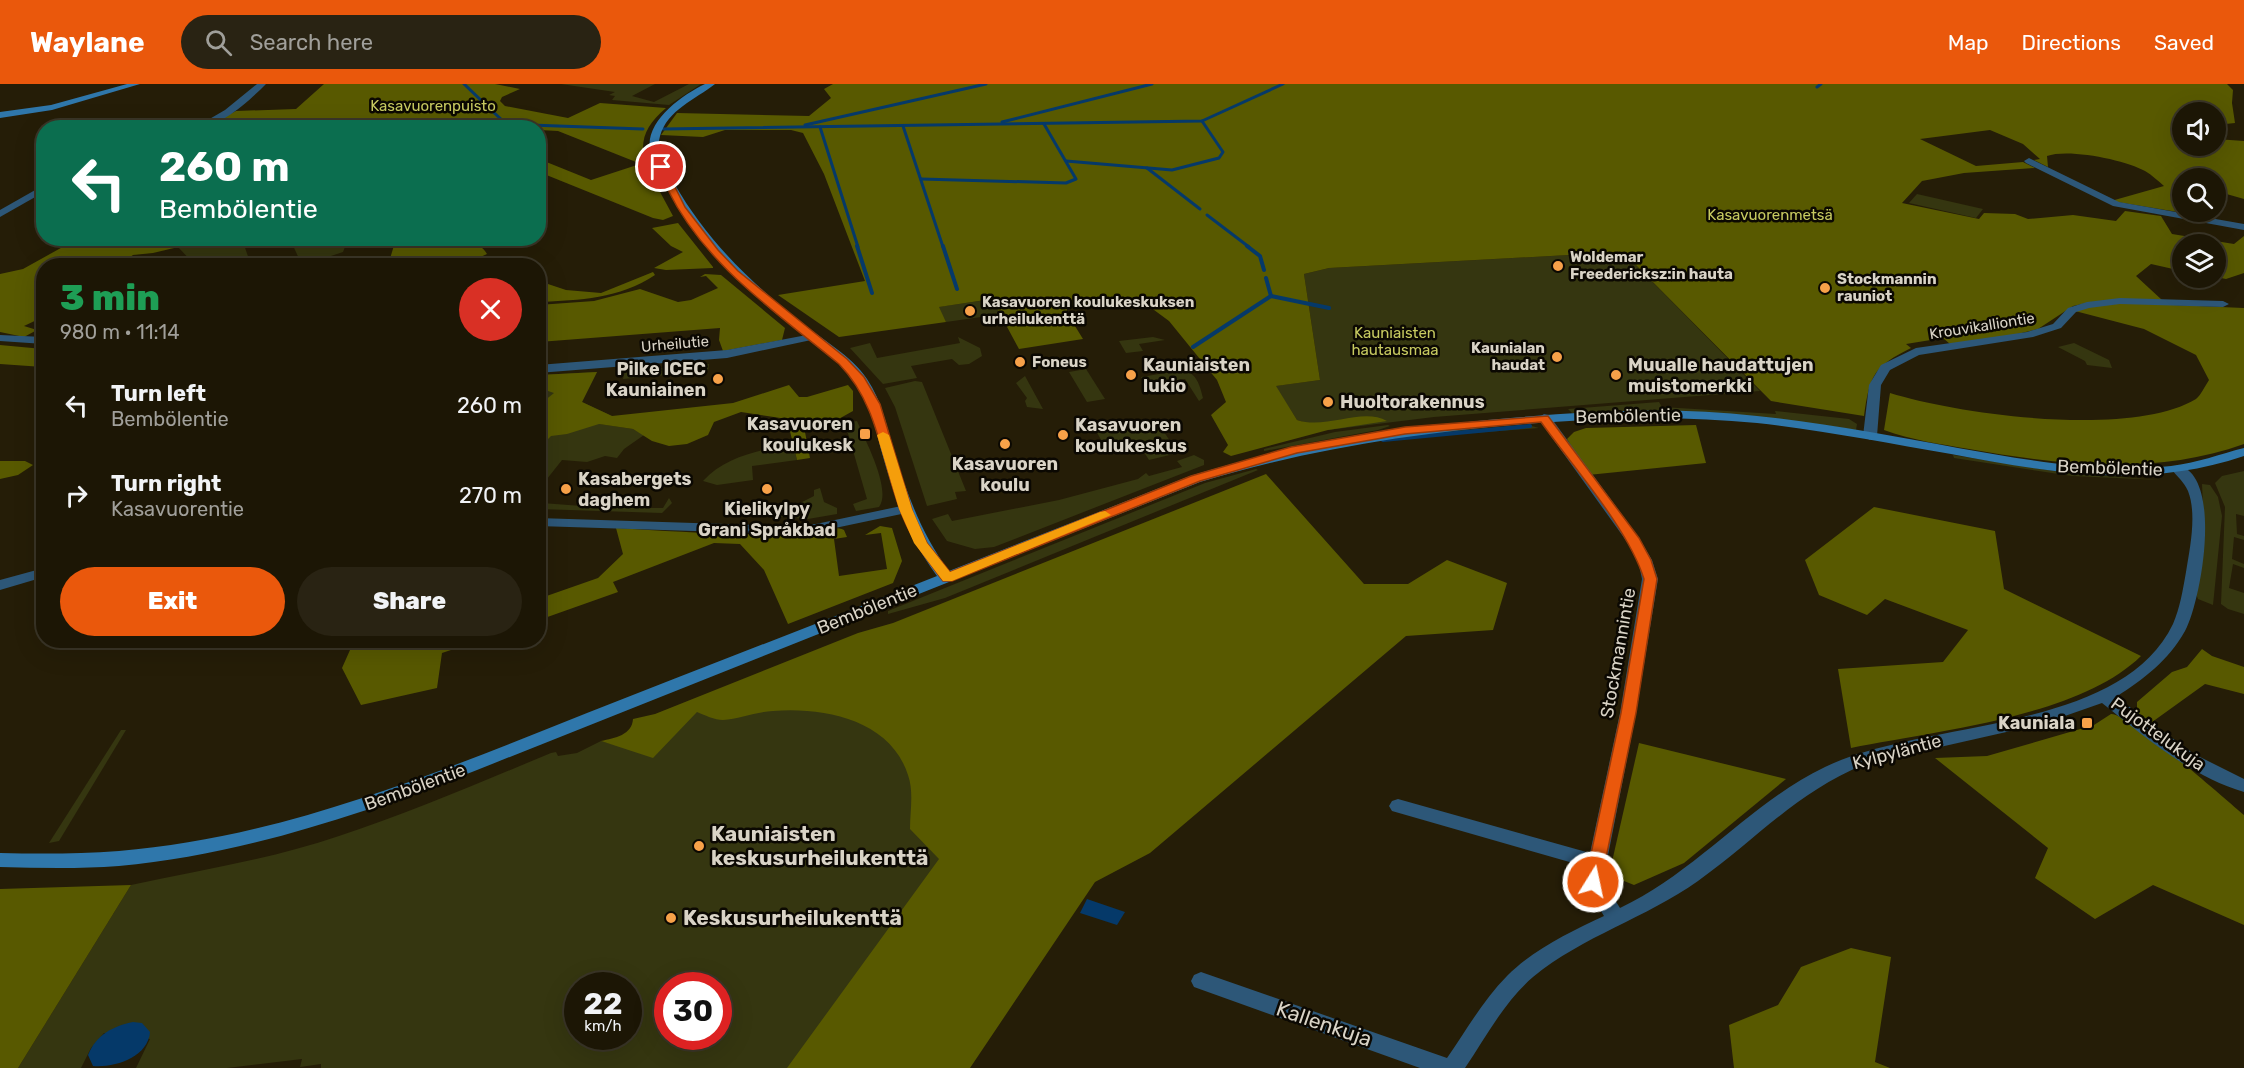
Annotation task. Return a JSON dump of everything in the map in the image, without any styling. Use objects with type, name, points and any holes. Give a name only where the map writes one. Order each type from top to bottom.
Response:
[{"type":"main road","points":[[0,115],[52,106],[136,84]]},
{"type":"main road","points":[[711,84],[691,96],[661,125],[655,135],[655,154],[681,208],[714,252],[734,273],[850,367],[867,390],[874,404],[906,509],[921,543],[947,578]]},
{"type":"main road","name":"Bembölentie","points":[[0,860],[86,862],[142,856],[247,838],[344,812],[466,768],[1195,478],[1295,449],[1405,430],[1544,418],[1633,414],[1702,415],[1795,424],[2067,468],[2144,472],[2178,469],[2244,452]]},
{"type":"street","points":[[213,120],[228,112],[262,84]]},
{"type":"street","points":[[2029,161],[2062,175],[2106,201],[2244,227]]},
{"type":"street","points":[[0,214],[36,193]]},
{"type":"street","name":"Krouvikalliontie","points":[[1870,436],[1875,385],[1885,368],[1910,354],[2029,335],[2057,326],[2072,310],[2086,305],[2120,301],[2223,304]]},
{"type":"street","name":"Urheilutie","points":[[546,368],[726,354],[812,337]]},
{"type":"street","points":[[0,338],[36,340]]},
{"type":"street","name":"Stockmannintie","points":[[1544,418],[1632,538],[1644,560],[1650,579],[1628,713],[1593,882],[1616,918]]},
{"type":"street","name":"Kylpyläntie","points":[[1453,1068],[1497,1002],[1523,974],[1548,955],[1671,890],[1773,807],[1836,770],[1859,760],[2067,710],[2104,696],[2137,676],[2160,655],[2183,621],[2188,602],[2199,518],[2197,498],[2192,485],[2178,469]]},
{"type":"street","points":[[546,522],[784,530],[816,528],[906,509]]},
{"type":"street","points":[[0,585],[36,574]]},
{"type":"street","name":"Pujottelukuja","points":[[2104,696],[2174,750],[2205,769],[2244,786]]},
{"type":"street","points":[[1398,806],[1596,862]]},
{"type":"street","name":"Kallenkuja","points":[[1201,981],[1447,1068]]},
{"type":"green space","name":"Kasavuorenpuisto","points":[[324,84],[495,84],[520,89],[502,97],[500,101],[505,106],[568,118],[600,103],[666,108],[650,125],[644,137],[644,160],[636,162],[558,131],[546,130],[546,120],[234,120],[222,118],[236,111],[296,109]]},
{"type":"green space","points":[[561,84],[655,84],[632,96],[654,102],[689,84],[701,84],[669,105],[612,100],[615,96],[609,95],[615,92]]},
{"type":"green space","name":"Kasavuorenmetsä","points":[[833,84],[2227,84],[2233,90],[2235,123],[2226,124],[2226,102],[2172,102],[2172,156],[2226,156],[2226,140],[2244,141],[2244,199],[2226,194],[2226,168],[2172,168],[2172,211],[2111,201],[2164,186],[2148,173],[2125,163],[2097,156],[2068,153],[2047,156],[2048,167],[2034,160],[2040,159],[2023,144],[1990,130],[1920,139],[1976,166],[2023,162],[2035,168],[1964,173],[1922,181],[1902,203],[1979,219],[1984,213],[2015,214],[2028,219],[2073,215],[2116,221],[2125,211],[2161,216],[2172,234],[2172,269],[2151,264],[2136,276],[2162,300],[2091,302],[2073,306],[2038,329],[2009,336],[1950,344],[1943,338],[1906,344],[1911,348],[1888,361],[1871,381],[1864,416],[1771,401],[1623,252],[1329,268],[1304,274],[1320,380],[1276,386],[1297,420],[1320,422],[1366,416],[1387,421],[1328,430],[1231,456],[1223,452],[1228,445],[1211,415],[1226,402],[1217,380],[1169,321],[1150,307],[1132,300],[1067,306],[1067,313],[1083,339],[1019,349],[992,299],[939,307],[946,322],[839,337],[778,295],[865,281],[824,174],[803,133],[791,130],[725,130],[703,137],[661,135],[677,113],[809,116],[831,98],[824,89]]},
{"type":"green space","points":[[546,162],[591,180],[637,165],[646,166],[673,216],[663,220],[546,175]]},
{"type":"green space","points":[[1917,194],[1983,209],[1976,218],[1909,203]]},
{"type":"green space","points":[[678,223],[713,268],[666,270],[654,268],[683,252],[671,246],[652,228]]},
{"type":"green space","name":"Kasavuorenmetsä","points":[[2244,236],[2244,273],[2226,279],[2226,243],[2234,244]]},
{"type":"green space","points":[[64,246],[182,246],[133,255],[129,258],[43,258]]},
{"type":"green space","points":[[244,246],[249,258],[188,258],[178,247]]},
{"type":"green space","points":[[293,246],[345,246],[343,252],[325,258],[299,258]]},
{"type":"green space","points":[[394,246],[479,246],[487,254],[478,258],[390,258]]},
{"type":"green space","name":"Kauniaisten hautausmaa","points":[[1623,252],[1760,391],[1434,417],[1328,430],[1297,420],[1275,386],[1320,380],[1304,274],[1329,268]]},
{"type":"green space","points":[[36,262],[36,320],[24,326],[36,331],[24,337],[0,332],[0,274],[23,269]]},
{"type":"green space","points":[[653,272],[655,275],[613,294],[584,299],[546,302],[546,283],[566,290],[601,293]]},
{"type":"green space","points":[[705,274],[721,275],[785,328],[782,340],[723,351],[719,340],[720,328],[546,341],[546,304],[594,301],[640,289],[678,302],[691,300],[718,288],[706,276],[700,277]]},
{"type":"green space","name":"Kasavuoren koulukeskuksen urheilukenttä","points":[[993,299],[1002,314],[946,322],[938,307]]},
{"type":"green space","points":[[2127,303],[2244,308],[2244,444],[2176,461],[2142,464],[2073,463],[2003,455],[1926,441],[1884,430],[1890,393],[1959,409],[2001,415],[2089,420],[2131,418],[2167,411],[2196,399],[2209,380],[2196,355],[2144,329],[2075,311],[2091,306]]},
{"type":"green space","points":[[958,337],[980,348],[982,356],[969,364],[959,365],[952,359],[911,366],[917,378],[883,384],[850,348],[870,343],[877,358],[960,343]]},
{"type":"green space","points":[[1153,337],[1165,340],[1139,344],[1143,351],[1126,353],[1119,341]]},
{"type":"green space","points":[[2074,343],[2109,360],[2112,368],[2087,365],[2085,361],[2058,347]]},
{"type":"green space","points":[[0,345],[36,348],[36,367],[0,364]]},
{"type":"green space","points":[[709,364],[708,371],[623,379],[625,371]]},
{"type":"green space","points":[[1086,369],[1105,399],[1087,402],[1069,372]]},
{"type":"green space","points":[[1183,370],[1192,374],[1197,381],[1203,398],[1199,401],[1185,379],[1166,382],[1171,390],[1151,393],[1141,377]]},
{"type":"green space","points":[[597,372],[582,402],[612,416],[600,424],[633,429],[644,435],[624,449],[617,458],[605,456],[587,462],[562,460],[546,480],[546,375]]},
{"type":"green space","points":[[597,372],[582,402],[612,416],[733,403],[789,385],[799,397],[807,397],[848,385],[853,391],[853,411],[826,426],[805,432],[810,458],[797,460],[787,419],[741,412],[714,422],[708,435],[687,444],[669,446],[652,441],[633,429],[599,424],[567,434],[551,436],[546,441],[546,399],[554,393],[546,390],[546,375]]},
{"type":"green space","points":[[1025,376],[1043,409],[1027,407],[1025,401],[1027,398],[1016,383]]},
{"type":"green space","points":[[915,381],[922,382],[966,491],[955,492],[957,499],[927,506],[895,407],[885,388]]},
{"type":"green space","points":[[1659,402],[1662,407],[1776,414],[1775,411],[1849,419],[1857,424],[1856,430],[1785,420],[1714,414],[1644,411],[1572,413],[1568,409]]},
{"type":"green space","points":[[1156,420],[1178,453],[1149,460],[1142,449],[1109,454],[1095,429]]},
{"type":"green space","points":[[857,421],[880,477],[882,499],[879,507],[856,511],[853,504],[867,499],[845,423]]},
{"type":"green space","points":[[1528,425],[1539,428],[1380,440],[1433,432]]},
{"type":"green space","points":[[1696,425],[1706,463],[1588,475],[1567,439],[1574,432],[1586,428]]},
{"type":"green space","points":[[1390,426],[1378,430],[1264,451],[1264,449],[1335,432]]},
{"type":"green space","points":[[793,444],[797,460],[752,466],[753,480],[717,485],[703,481],[712,472],[745,455]]},
{"type":"green space","points":[[1194,455],[1204,460],[1204,465],[994,547],[975,549],[947,541],[932,519],[948,514],[952,521],[1059,500],[1138,479],[1146,473],[1149,476],[1182,467],[1177,461]]},
{"type":"green space","points":[[1953,455],[2067,473],[2161,480],[2072,476],[1954,458]]},
{"type":"green space","points":[[0,461],[25,461],[33,465],[18,475],[0,479]]},
{"type":"green space","points":[[1258,470],[945,598],[888,614],[888,611],[1205,483]]},
{"type":"green space","points":[[2244,471],[2244,516],[2236,514],[2237,534],[2244,536],[2244,540],[2234,537],[2232,559],[2244,564],[2244,568],[2233,564],[2229,588],[2244,593],[2244,614],[2221,604],[2225,507],[2215,483],[2222,476]]},
{"type":"green space","points":[[1266,474],[1364,584],[1408,584],[1447,560],[1507,583],[1493,630],[1406,636],[1150,853],[1095,882],[970,1068],[787,1068],[939,859],[910,829],[911,788],[899,756],[871,729],[852,720],[813,711],[767,712],[723,720],[697,712],[653,758],[601,741],[626,732],[630,729],[633,719],[655,714],[858,633],[893,623]]},
{"type":"green space","points":[[2202,484],[2210,485],[2218,497],[2222,516],[2213,605],[2198,599],[2196,594],[2204,529]]},
{"type":"green space","points":[[820,488],[824,502],[837,508],[837,514],[808,519],[768,516],[777,505],[800,503],[814,496],[814,490]]},
{"type":"green space","points":[[669,498],[672,503],[662,513],[546,509],[546,503],[608,508],[663,508]]},
{"type":"green space","points":[[1874,507],[1995,531],[2004,589],[2141,656],[2114,677],[2081,694],[2044,707],[1963,728],[1851,748],[1838,669],[1943,662],[1968,630],[1885,599],[1867,615],[1819,595],[1805,560]]},
{"type":"green space","points":[[880,526],[892,528],[902,561],[893,583],[788,624],[764,570],[740,544],[714,543],[613,582],[618,592],[546,618],[546,596],[598,578],[623,554],[616,528],[743,534],[839,528],[844,530],[847,537],[834,539],[839,576],[887,569],[881,533],[865,535]]},
{"type":"green space","name":"Kauniaisten keskusurheilukenttä","points":[[893,628],[979,783],[836,1068],[321,1068],[321,1064],[300,1067],[302,1059],[227,1068],[136,1068],[150,1039],[104,1033],[91,1048],[81,1068],[18,1068],[131,885],[262,858],[314,844],[420,807],[551,753],[556,752],[558,756],[577,753],[601,741],[615,745]]},
{"type":"green space","points":[[351,648],[457,648],[442,653],[437,688],[361,705],[342,668]]},
{"type":"green space","points":[[2202,649],[2212,656],[2244,667],[2244,694],[2205,684],[2148,725],[2137,712],[2137,702],[2172,672],[2187,667]]},
{"type":"green space","points":[[2111,714],[2121,717],[2156,741],[2244,815],[2244,925],[2153,885],[2095,919],[2035,878],[2048,848],[1935,758],[1987,756],[2094,725]]},
{"type":"green space","points":[[121,730],[126,730],[59,841],[49,843]]},
{"type":"green space","points":[[1639,743],[1786,779],[1684,863],[1634,885],[1609,875]]},
{"type":"green space","points":[[131,885],[18,1068],[0,1068],[0,889]]},
{"type":"green space","points":[[1851,948],[1891,957],[1875,1062],[1890,1068],[1734,1068],[1729,1025],[1778,1005],[1801,967]]},
{"type":"water","points":[[1087,899],[1125,912],[1117,925],[1080,913]]},
{"type":"water","points":[[133,1022],[142,1023],[150,1032],[143,1048],[120,1063],[93,1066],[88,1055],[100,1037],[112,1029]]},
{"type":"waterway","points":[[464,84],[487,106]]},
{"type":"waterway","points":[[805,125],[986,84]]},
{"type":"waterway","points":[[1002,122],[1152,84]]},
{"type":"waterway","points":[[1202,121],[1283,84]]},
{"type":"waterway","points":[[1817,87],[1821,84]]},
{"type":"waterway","points":[[491,110],[502,120]]},
{"type":"waterway","points":[[663,129],[1202,121]]},
{"type":"waterway","points":[[1066,161],[1172,170],[1219,158],[1223,152],[1202,121]]},
{"type":"waterway","points":[[921,179],[1066,183],[1076,179],[1044,124]]},
{"type":"waterway","points":[[546,126],[643,129]]},
{"type":"waterway","points":[[903,126],[943,247]]},
{"type":"waterway","points":[[820,127],[858,247]]},
{"type":"waterway","points":[[1147,168],[1200,209]]},
{"type":"waterway","points":[[1207,215],[1249,247]]},
{"type":"waterway","points":[[857,246],[872,293]]},
{"type":"waterway","points":[[943,246],[957,289]]},
{"type":"waterway","points":[[1247,246],[1260,256],[1264,270]]},
{"type":"waterway","points":[[1266,278],[1271,296]]},
{"type":"waterway","points":[[1193,347],[1271,296]]},
{"type":"waterway","points":[[1271,296],[1329,308]]},
{"type":"waterway","points":[[1383,440],[1530,426]]},
{"type":"slow traffic","points":[[883,435],[906,509],[921,543],[947,578],[1105,515]]},
{"type":"place","name":"Woldemar Freedericksz:in hauta","points":[[1558,266]]},
{"type":"place","name":"Stockmannin rauniot","points":[[1825,288]]},
{"type":"place","name":"Kasavuoren koulukeskuksen urheilukenttä","points":[[970,311]]},
{"type":"place","name":"Kaunialan haudat","points":[[1557,357]]},
{"type":"place","name":"Foneus","points":[[1020,362]]},
{"type":"place","name":"Kauniaisten lukio","points":[[1131,375]]},
{"type":"place","name":"Muualle haudattujen muistomerkki","points":[[1616,375]]},
{"type":"place","name":"Pilke ICEC Kauniainen","points":[[718,379]]},
{"type":"place","name":"Huoltorakennus","points":[[1328,402]]},
{"type":"place","name":"Kasavuoren koulukesk","points":[[865,434]]},
{"type":"place","name":"Kasavuoren koulukeskus","points":[[1063,435]]},
{"type":"place","name":"Kasavuoren koulu","points":[[1005,444]]},
{"type":"place","name":"Kasabergets daghem","points":[[566,489]]},
{"type":"place","name":"Kielikylpy Grani Språkbad","points":[[767,489]]},
{"type":"place","name":"Kauniala","points":[[2087,723]]},
{"type":"place","name":"Kauniaisten keskusurheilukenttä","points":[[699,846]]},
{"type":"place","name":"Keskusurheilukenttä","points":[[671,918]]},
{"type":"route","points":[[661,167],[681,208],[714,252],[734,273],[850,367],[860,379],[874,404],[907,513],[921,543],[947,578],[1195,478],[1295,449],[1405,430],[1544,418],[1632,538],[1644,560],[1650,579],[1650,595],[1628,713],[1593,882]]}]
